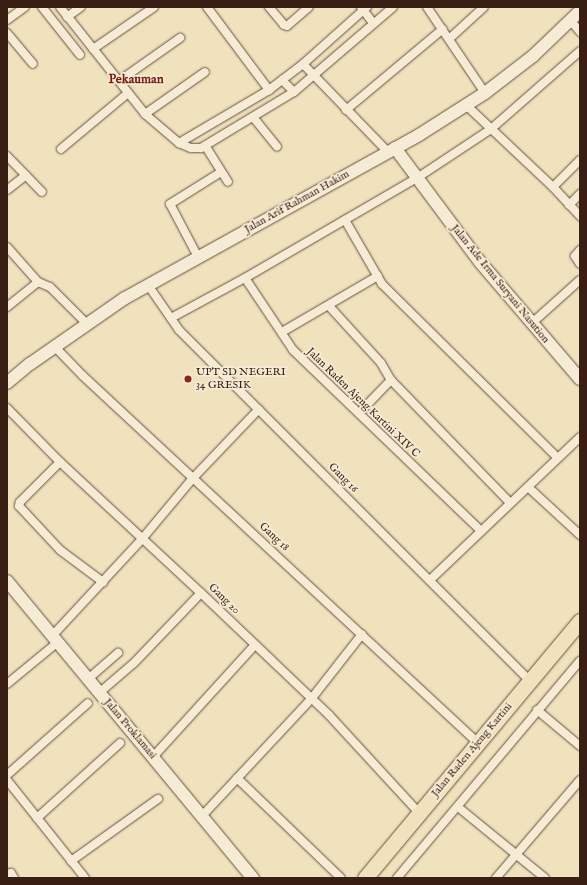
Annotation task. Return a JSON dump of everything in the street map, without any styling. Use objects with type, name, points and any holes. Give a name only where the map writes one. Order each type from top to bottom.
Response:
[{"type":"highway","name":"Jalan Raden Ajeng Kartini","points":[[365,878],[580,621]]},
{"type":"highway","name":"Jalan Raden Ajeng Kartini","points":[[376,878],[580,637]]},
{"type":"main road","name":"Jalan Arif Rahman Hakim","points":[[7,383],[54,347],[125,298],[392,150],[485,93],[533,56],[580,10]]},
{"type":"main road","name":"Jalan Ade Irma Suryani Nasution","points":[[392,150],[417,178],[480,262],[580,379]]},
{"type":"main road","name":"Jalan Proklamasi","points":[[7,581],[253,878]]},
{"type":"street","points":[[7,20],[25,7]]},
{"type":"street","points":[[42,7],[80,55]]},
{"type":"street","points":[[60,7],[145,114],[179,143],[196,148],[206,146],[268,106],[294,92],[393,7]]},
{"type":"street","points":[[67,17],[81,7]]},
{"type":"street","points":[[93,49],[154,7]]},
{"type":"street","points":[[207,7],[269,90]]},
{"type":"street","points":[[269,7],[284,25],[287,26],[309,7]]},
{"type":"street","points":[[427,7],[485,93]]},
{"type":"street","points":[[449,39],[484,7]]},
{"type":"street","points":[[179,143],[269,90],[303,64],[364,8],[373,23]]},
{"type":"street","points":[[570,20],[580,32]]},
{"type":"street","points":[[346,110],[443,29]]},
{"type":"street","points":[[7,33],[32,64]]},
{"type":"street","points":[[119,82],[180,38]]},
{"type":"street","points":[[171,318],[245,278],[417,178],[491,129],[580,51]]},
{"type":"street","points":[[303,64],[346,110],[392,150]]},
{"type":"street","points":[[145,114],[205,72]]},
{"type":"street","points":[[282,80],[294,92]]},
{"type":"street","points":[[61,149],[128,92]]},
{"type":"street","points":[[260,96],[268,106]]},
{"type":"street","points":[[466,105],[553,187],[580,216]]},
{"type":"street","points":[[253,117],[277,147]]},
{"type":"street","points":[[206,146],[228,182]]},
{"type":"street","points":[[7,156],[42,192]]},
{"type":"street","points":[[553,187],[580,160]]},
{"type":"street","points":[[198,257],[170,204],[221,172]]},
{"type":"street","points":[[7,190],[26,175]]},
{"type":"street","points":[[569,205],[580,194]]},
{"type":"street","points":[[345,220],[382,284],[558,458]]},
{"type":"street","points":[[7,247],[38,282],[50,287],[87,324]]},
{"type":"street","points":[[580,250],[575,256],[580,264]]},
{"type":"street","points":[[282,332],[329,306],[378,276]]},
{"type":"street","name":"Jalan Raden Ajeng Kartini XIV C","points":[[245,278],[293,350],[481,531]]},
{"type":"street","points":[[532,323],[580,280]]},
{"type":"street","points":[[7,307],[38,282]]},
{"type":"street","name":"Gang 16","points":[[148,285],[179,330],[530,681]]},
{"type":"street","points":[[329,306],[381,363],[391,380],[510,503]]},
{"type":"street","name":"Gang 18","points":[[54,347],[82,375],[478,743]]},
{"type":"street","points":[[359,414],[391,380]]},
{"type":"street","name":"Gang 20","points":[[7,408],[60,462],[201,592],[312,698],[419,813]]},
{"type":"street","points":[[7,684],[55,639],[194,478],[259,409]]},
{"type":"street","points":[[430,580],[580,437]]},
{"type":"street","points":[[60,462],[20,502],[20,507],[60,550],[103,582]]},
{"type":"street","points":[[528,487],[580,535]]},
{"type":"street","points":[[99,693],[134,663],[201,592]]},
{"type":"street","points":[[202,816],[312,698],[362,634]]},
{"type":"street","points":[[153,757],[255,645]]},
{"type":"street","points":[[88,679],[118,653]]},
{"type":"street","points":[[397,878],[458,807],[537,710],[580,661]]},
{"type":"street","points":[[7,775],[88,703]]},
{"type":"street","points":[[537,710],[580,746]]},
{"type":"street","points":[[37,818],[120,743]]},
{"type":"street","points":[[237,778],[341,878]]},
{"type":"street","points":[[7,780],[85,878]]},
{"type":"street","points":[[496,878],[580,780]]},
{"type":"street","points":[[71,861],[158,799]]},
{"type":"street","points":[[458,807],[545,878]]},
{"type":"street","points":[[7,874],[11,873],[14,878]]},
{"type":"place","name":"UPT SD NEGERI 34 GRESIK","points":[[188,379]]},
{"type":"district","name":"Pekauman","points":[[136,80]]}]
